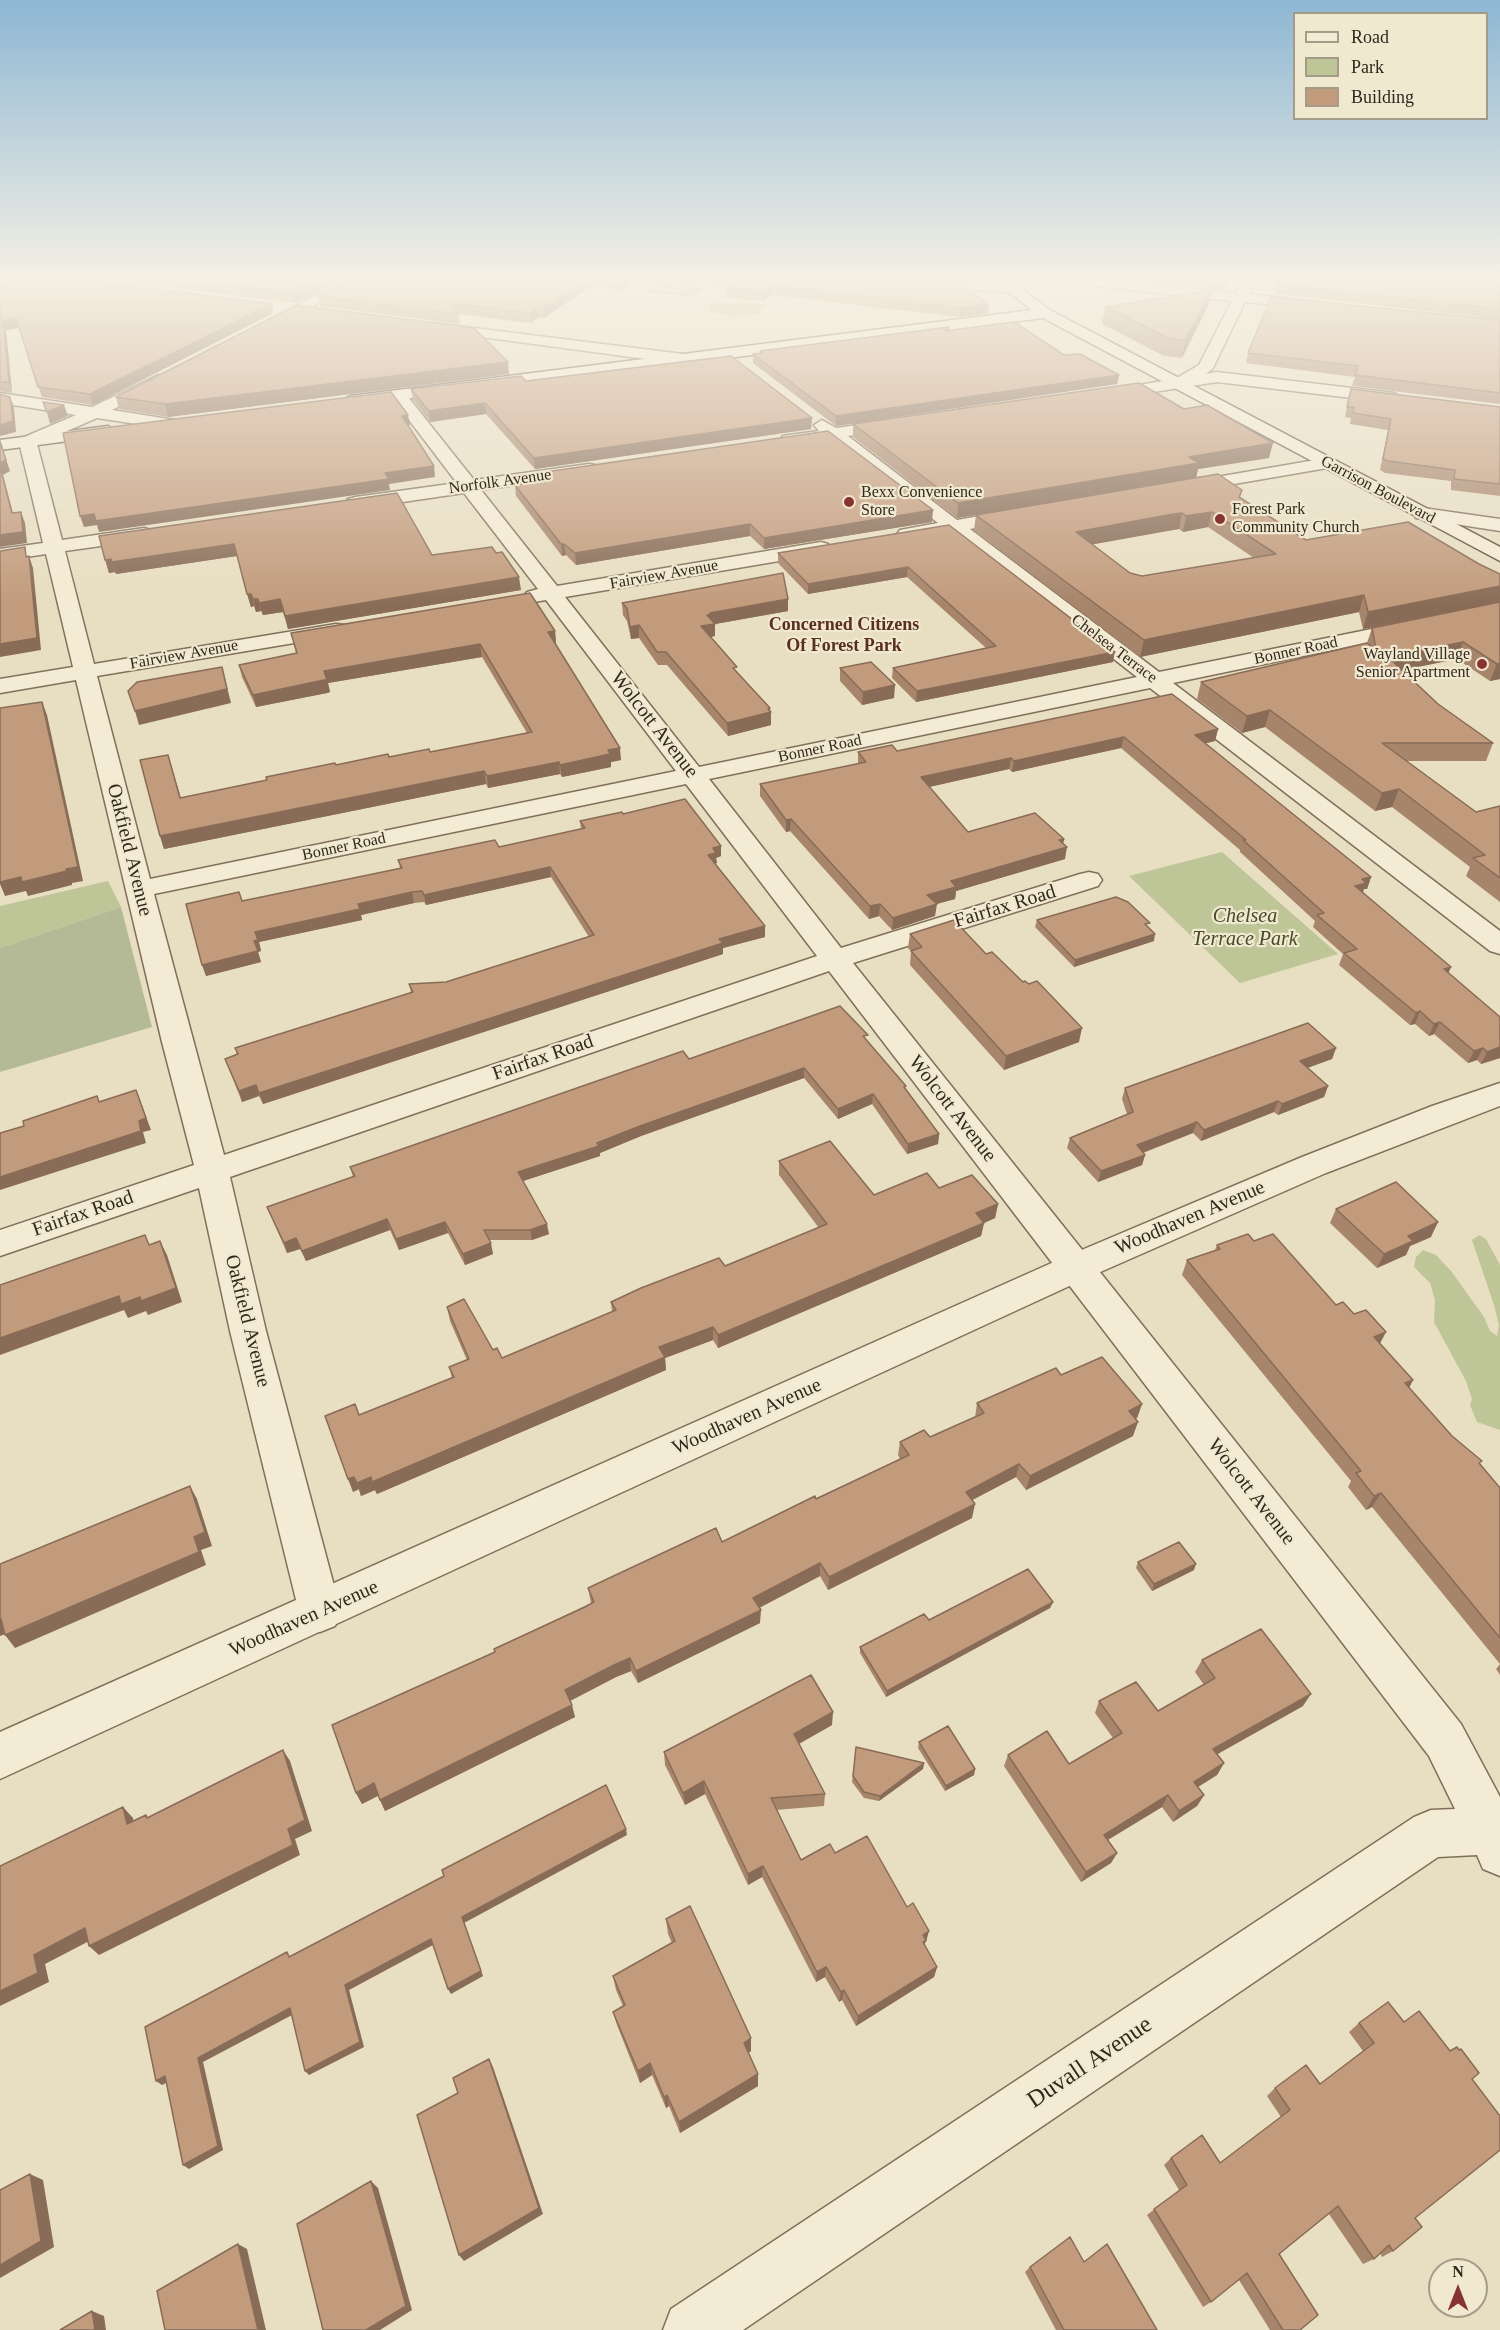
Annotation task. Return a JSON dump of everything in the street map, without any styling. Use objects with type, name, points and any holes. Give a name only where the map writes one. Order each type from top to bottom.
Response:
[{"type":"street","points":[[28,442],[94,413],[141,389]]},
{"type":"street","points":[[339,403],[448,389]]},
{"type":"street","points":[[1091,396],[1144,389]]},
{"type":"street","name":"Garrison Boulevard","points":[[1187,389],[1500,555]]},
{"type":"street","points":[[1313,389],[1406,400]]},
{"type":"street","name":"Wolcott Avenue","points":[[398,395],[1445,1740],[1497,1837]]},
{"type":"street","points":[[0,398],[175,423],[0,445]]},
{"type":"street","name":"Chelsea Terrace","points":[[809,416],[1500,945]]},
{"type":"street","points":[[774,442],[916,422]]},
{"type":"street","name":"Oakfield Avenue","points":[[28,442],[212,1171],[248,1331],[320,1612]]},
{"type":"street","points":[[1166,490],[1327,464]]},
{"type":"street","name":"Norfolk Avenue","points":[[339,506],[610,466]]},
{"type":"street","points":[[886,537],[1036,512]]},
{"type":"street","points":[[1423,514],[1500,525]]},
{"type":"street","points":[[0,555],[161,532]]},
{"type":"street","name":"Fairview Avenue","points":[[517,599],[842,545]]},
{"type":"street","name":"Bonner Road","points":[[139,889],[1500,609]]},
{"type":"street","name":"Fairview Avenue","points":[[0,686],[354,627]]},
{"type":"street","name":"Fairfax Road","points":[[0,1243],[836,959],[1089,880]]},
{"type":"street","name":"Woodhaven Avenue","points":[[0,1756],[1077,1267],[1325,1161],[1443,1114],[1500,1095]]},
{"type":"street","name":"Duvall Avenue","points":[[692,2330],[1431,1834],[1497,1837]]},
{"type":"green space","name":"Chelsea Terrace Park","points":[[1222,852],[1338,954],[1240,983],[1129,876]]},
{"type":"green space","points":[[108,881],[121,907],[0,948],[0,906]]},
{"type":"green space","points":[[121,907],[152,1027],[0,1072],[0,948]]},
{"type":"green space","points":[[1479,1235],[1486,1239],[1500,1265],[1500,1430],[1477,1422],[1470,1405],[1472,1399],[1466,1381],[1434,1322],[1435,1300],[1430,1283],[1414,1267],[1416,1257],[1423,1250],[1436,1255],[1451,1271],[1484,1317],[1490,1331],[1497,1336],[1499,1325],[1494,1305],[1472,1240]]},
{"type":"building","points":[[51,389],[101,389],[90,394]]},
{"type":"building","points":[[132,389],[290,389],[165,404],[116,397]]},
{"type":"building","points":[[411,389],[774,389],[812,418],[534,458],[485,403],[429,411]]},
{"type":"building","points":[[799,389],[1024,389],[836,416]]},
{"type":"building","points":[[1099,389],[1149,389],[1184,409],[1207,405],[1273,443],[1189,457],[1199,463],[958,503],[853,424]]},
{"type":"building","points":[[1351,389],[1500,407],[1500,484],[1454,479],[1455,470],[1383,459],[1391,419],[1353,413],[1354,407],[1347,407]]},
{"type":"building","points":[[1466,389],[1500,389],[1500,393]]},
{"type":"building","points":[[391,392],[408,415],[402,416],[434,466],[385,473],[389,479],[96,521],[94,514],[80,516],[63,433]]},
{"type":"building","points":[[0,394],[10,397],[13,421],[0,425]]},
{"type":"building","points":[[43,402],[64,405],[47,412]]},
{"type":"building","points":[[828,431],[933,510],[764,538],[750,524],[575,553],[561,544],[515,485],[551,479],[545,472]]},
{"type":"building","points":[[0,441],[6,460],[0,463]]},
{"type":"building","points":[[0,467],[12,513],[21,512],[23,532],[0,535]]},
{"type":"building","points":[[1218,474],[1242,490],[1239,497],[1306,540],[1408,522],[1500,574],[1500,586],[1368,612],[1364,595],[1144,640],[976,515]],"holes":[[[1212,512],[1276,554],[1142,576],[1130,573],[1076,532],[1173,514],[1182,513],[1186,516]]]},
{"type":"building","points":[[397,493],[432,555],[492,547],[496,553],[502,552],[519,577],[285,616],[280,599],[259,603],[258,599],[253,599],[251,594],[247,594],[234,544],[112,562],[111,559],[105,560],[99,536]]},
{"type":"building","points":[[949,525],[1115,652],[917,691],[893,668],[996,646],[908,567],[808,584],[778,553]]},
{"type":"building","points":[[25,547],[26,557],[29,556],[37,638],[0,644],[0,551]]},
{"type":"building","points":[[783,573],[788,599],[710,613],[707,615],[715,624],[701,626],[737,667],[733,668],[770,708],[768,709],[771,712],[727,723],[666,652],[657,652],[639,625],[630,627],[627,608],[622,603]]},
{"type":"building","points":[[530,593],[555,631],[548,632],[620,748],[608,750],[610,754],[560,765],[559,762],[487,776],[484,771],[160,836],[140,760],[168,755],[180,798],[335,763],[336,765],[388,754],[389,757],[429,749],[430,752],[532,732],[480,644],[324,671],[327,680],[253,695],[239,665],[297,653],[291,633]]},
{"type":"building","points":[[1500,602],[1500,663],[1497,664],[1463,642],[1388,657],[1438,704],[1493,743],[1382,743],[1476,812],[1500,806],[1500,878],[1473,858],[1485,855],[1399,789],[1382,793],[1270,710],[1247,716],[1201,682],[1367,643],[1376,649],[1372,628]]},
{"type":"building","points":[[871,662],[895,685],[863,692],[840,668]]},
{"type":"building","points":[[222,667],[227,689],[135,711],[128,691],[137,682]]},
{"type":"building","points":[[1172,694],[1218,729],[1195,735],[1371,877],[1362,879],[1366,883],[1355,886],[1451,967],[1444,969],[1500,1017],[1500,1047],[1487,1052],[1483,1048],[1474,1051],[1440,1022],[1434,1024],[1420,1011],[1416,1013],[1344,953],[1357,949],[1317,915],[1324,913],[1243,840],[1246,840],[1124,737],[1014,761],[1011,758],[921,777],[968,832],[1035,813],[1064,839],[1059,840],[1067,847],[951,881],[956,887],[927,895],[937,904],[893,918],[880,904],[870,906],[791,819],[786,820],[760,784],[866,762],[858,752],[892,745],[897,751]]},
{"type":"building","points":[[42,702],[78,867],[22,882],[21,877],[0,882],[0,708]]},
{"type":"building","points":[[685,799],[721,846],[713,848],[716,853],[708,855],[765,926],[719,939],[723,943],[259,1093],[256,1085],[239,1091],[225,1059],[238,1054],[235,1048],[413,992],[409,984],[446,982],[594,935],[550,867],[424,895],[422,891],[412,892],[358,904],[360,909],[255,932],[258,940],[254,941],[258,951],[202,965],[186,904],[239,892],[242,901],[402,868],[398,860],[495,840],[499,847],[585,828],[580,821],[622,812],[623,814]]},
{"type":"building","points":[[1116,897],[1128,902],[1150,923],[1145,924],[1155,934],[1075,960],[1037,920]]},
{"type":"building","points":[[954,920],[986,954],[992,952],[1023,982],[1029,984],[1037,981],[1082,1028],[1006,1056],[911,951],[922,947],[910,934]]},
{"type":"building","points":[[840,1006],[868,1035],[863,1036],[906,1086],[904,1087],[939,1134],[908,1144],[873,1094],[838,1109],[804,1068],[640,1126],[597,1143],[599,1146],[518,1172],[547,1224],[530,1230],[484,1230],[491,1243],[463,1254],[445,1222],[396,1239],[387,1219],[302,1251],[296,1238],[284,1243],[267,1207],[355,1176],[350,1167],[683,1051],[689,1059]]},
{"type":"building","points":[[1308,1023],[1336,1048],[1300,1061],[1328,1086],[1282,1104],[1278,1101],[1204,1130],[1197,1122],[1137,1145],[1145,1155],[1101,1171],[1070,1138],[1133,1112],[1125,1088]]},
{"type":"building","points":[[136,1090],[146,1118],[139,1121],[141,1131],[0,1177],[0,1133],[24,1126],[23,1121],[97,1096],[99,1102]]},
{"type":"building","points":[[830,1141],[874,1195],[927,1173],[939,1188],[972,1175],[998,1204],[976,1213],[984,1223],[718,1335],[713,1327],[659,1347],[665,1357],[372,1482],[371,1477],[357,1483],[354,1477],[348,1479],[325,1416],[355,1404],[359,1415],[454,1377],[449,1367],[469,1359],[447,1307],[464,1299],[493,1350],[497,1348],[502,1358],[616,1310],[611,1302],[641,1288],[719,1258],[725,1266],[827,1224],[779,1161]]},
{"type":"building","points":[[1396,1182],[1438,1222],[1408,1236],[1413,1241],[1384,1254],[1336,1209]]},
{"type":"building","points":[[1248,1234],[1254,1241],[1273,1234],[1336,1305],[1343,1302],[1354,1314],[1366,1310],[1386,1332],[1374,1337],[1413,1380],[1405,1383],[1452,1436],[1482,1461],[1479,1463],[1500,1488],[1500,1638],[1381,1493],[1374,1496],[1356,1473],[1361,1471],[1187,1260],[1220,1249],[1217,1245]]},
{"type":"building","points":[[145,1235],[149,1245],[160,1241],[176,1288],[141,1301],[140,1297],[121,1304],[119,1296],[0,1338],[0,1285]]},
{"type":"building","points":[[1102,1357],[1142,1404],[1129,1411],[1138,1422],[1030,1476],[1019,1464],[966,1492],[975,1504],[829,1577],[820,1563],[753,1598],[761,1610],[636,1671],[630,1658],[614,1665],[565,1690],[572,1705],[380,1800],[374,1783],[356,1793],[332,1725],[495,1652],[494,1649],[585,1607],[594,1602],[588,1588],[716,1528],[722,1542],[815,1496],[816,1499],[909,1455],[900,1442],[924,1430],[930,1437],[984,1413],[977,1403],[1056,1368],[1061,1375]]},
{"type":"building","points":[[190,1486],[205,1532],[194,1537],[199,1552],[5,1635],[0,1619],[0,1564]]},
{"type":"building","points":[[1179,1542],[1196,1564],[1154,1584],[1138,1562]]},
{"type":"building","points":[[1028,1569],[1053,1602],[887,1691],[860,1647],[924,1614],[929,1620]]},
{"type":"building","points":[[1261,1629],[1311,1694],[1213,1749],[1224,1763],[1194,1782],[1204,1795],[1179,1811],[1168,1795],[1104,1835],[1117,1853],[1086,1872],[1008,1755],[1047,1731],[1069,1764],[1122,1733],[1099,1701],[1136,1682],[1158,1711],[1215,1678],[1202,1660]]},
{"type":"building","points":[[811,1675],[833,1712],[794,1734],[825,1794],[771,1798],[801,1860],[830,1844],[835,1853],[867,1836],[907,1907],[913,1903],[929,1931],[923,1935],[926,1940],[923,1942],[937,1967],[858,2016],[844,1990],[841,1992],[826,1967],[817,1972],[763,1866],[748,1874],[704,1781],[683,1793],[664,1752]]},
{"type":"building","points":[[948,1726],[975,1769],[946,1786],[919,1742]]},
{"type":"building","points":[[856,1747],[924,1763],[880,1796],[864,1792],[853,1776]]},
{"type":"building","points":[[283,1750],[305,1820],[288,1829],[293,1845],[89,1946],[85,1928],[34,1955],[38,1973],[0,1991],[0,1866],[123,1807],[127,1824],[146,1815],[147,1818]]},
{"type":"building","points":[[606,1785],[626,1829],[462,1917],[481,1971],[448,1989],[431,1939],[345,1985],[360,2042],[305,2071],[290,2008],[198,2058],[218,2146],[183,2165],[165,2076],[156,2081],[145,2027],[287,1952],[289,1957],[444,1876],[442,1870]]},
{"type":"building","points":[[690,1906],[751,2038],[744,2043],[758,2074],[679,2122],[667,2095],[664,2097],[650,2063],[638,2071],[613,2012],[625,2005],[613,1976],[675,1941],[666,1919]]},
{"type":"building","points":[[1388,2002],[1404,2022],[1419,2011],[1450,2051],[1457,2047],[1461,2049],[1479,2073],[1472,2079],[1500,2116],[1500,2150],[1415,2218],[1422,2227],[1393,2251],[1389,2245],[1374,2259],[1338,2206],[1279,2254],[1318,2315],[1300,2330],[1283,2330],[1247,2273],[1211,2302],[1154,2209],[1187,2185],[1171,2158],[1202,2135],[1220,2163],[1290,2110],[1275,2088],[1306,2065],[1320,2084],[1374,2043],[1359,2023]]},
{"type":"building","points":[[489,2059],[539,2208],[459,2255],[417,2115],[458,2093],[453,2078]]},
{"type":"building","points":[[30,2174],[41,2241],[0,2265],[0,2190]]},
{"type":"building","points":[[371,2181],[406,2306],[366,2330],[323,2330],[297,2224]]},
{"type":"building","points":[[1070,2237],[1084,2262],[1107,2244],[1157,2330],[1064,2330],[1030,2267]]},
{"type":"building","points":[[238,2244],[258,2330],[165,2330],[157,2291]]},
{"type":"building","points":[[92,2311],[95,2330],[60,2330]]},
{"type":"place","name":"Bexx Convenience Store","points":[[849,502]]},
{"type":"place","name":"Forest Park Community Church","points":[[1220,519]]},
{"type":"place","name":"Wayland Village Senior Apartment","points":[[1482,664]]},
{"type":"district","name":"Concerned Citizens Of Forest Park","points":[[844,635]]}]
